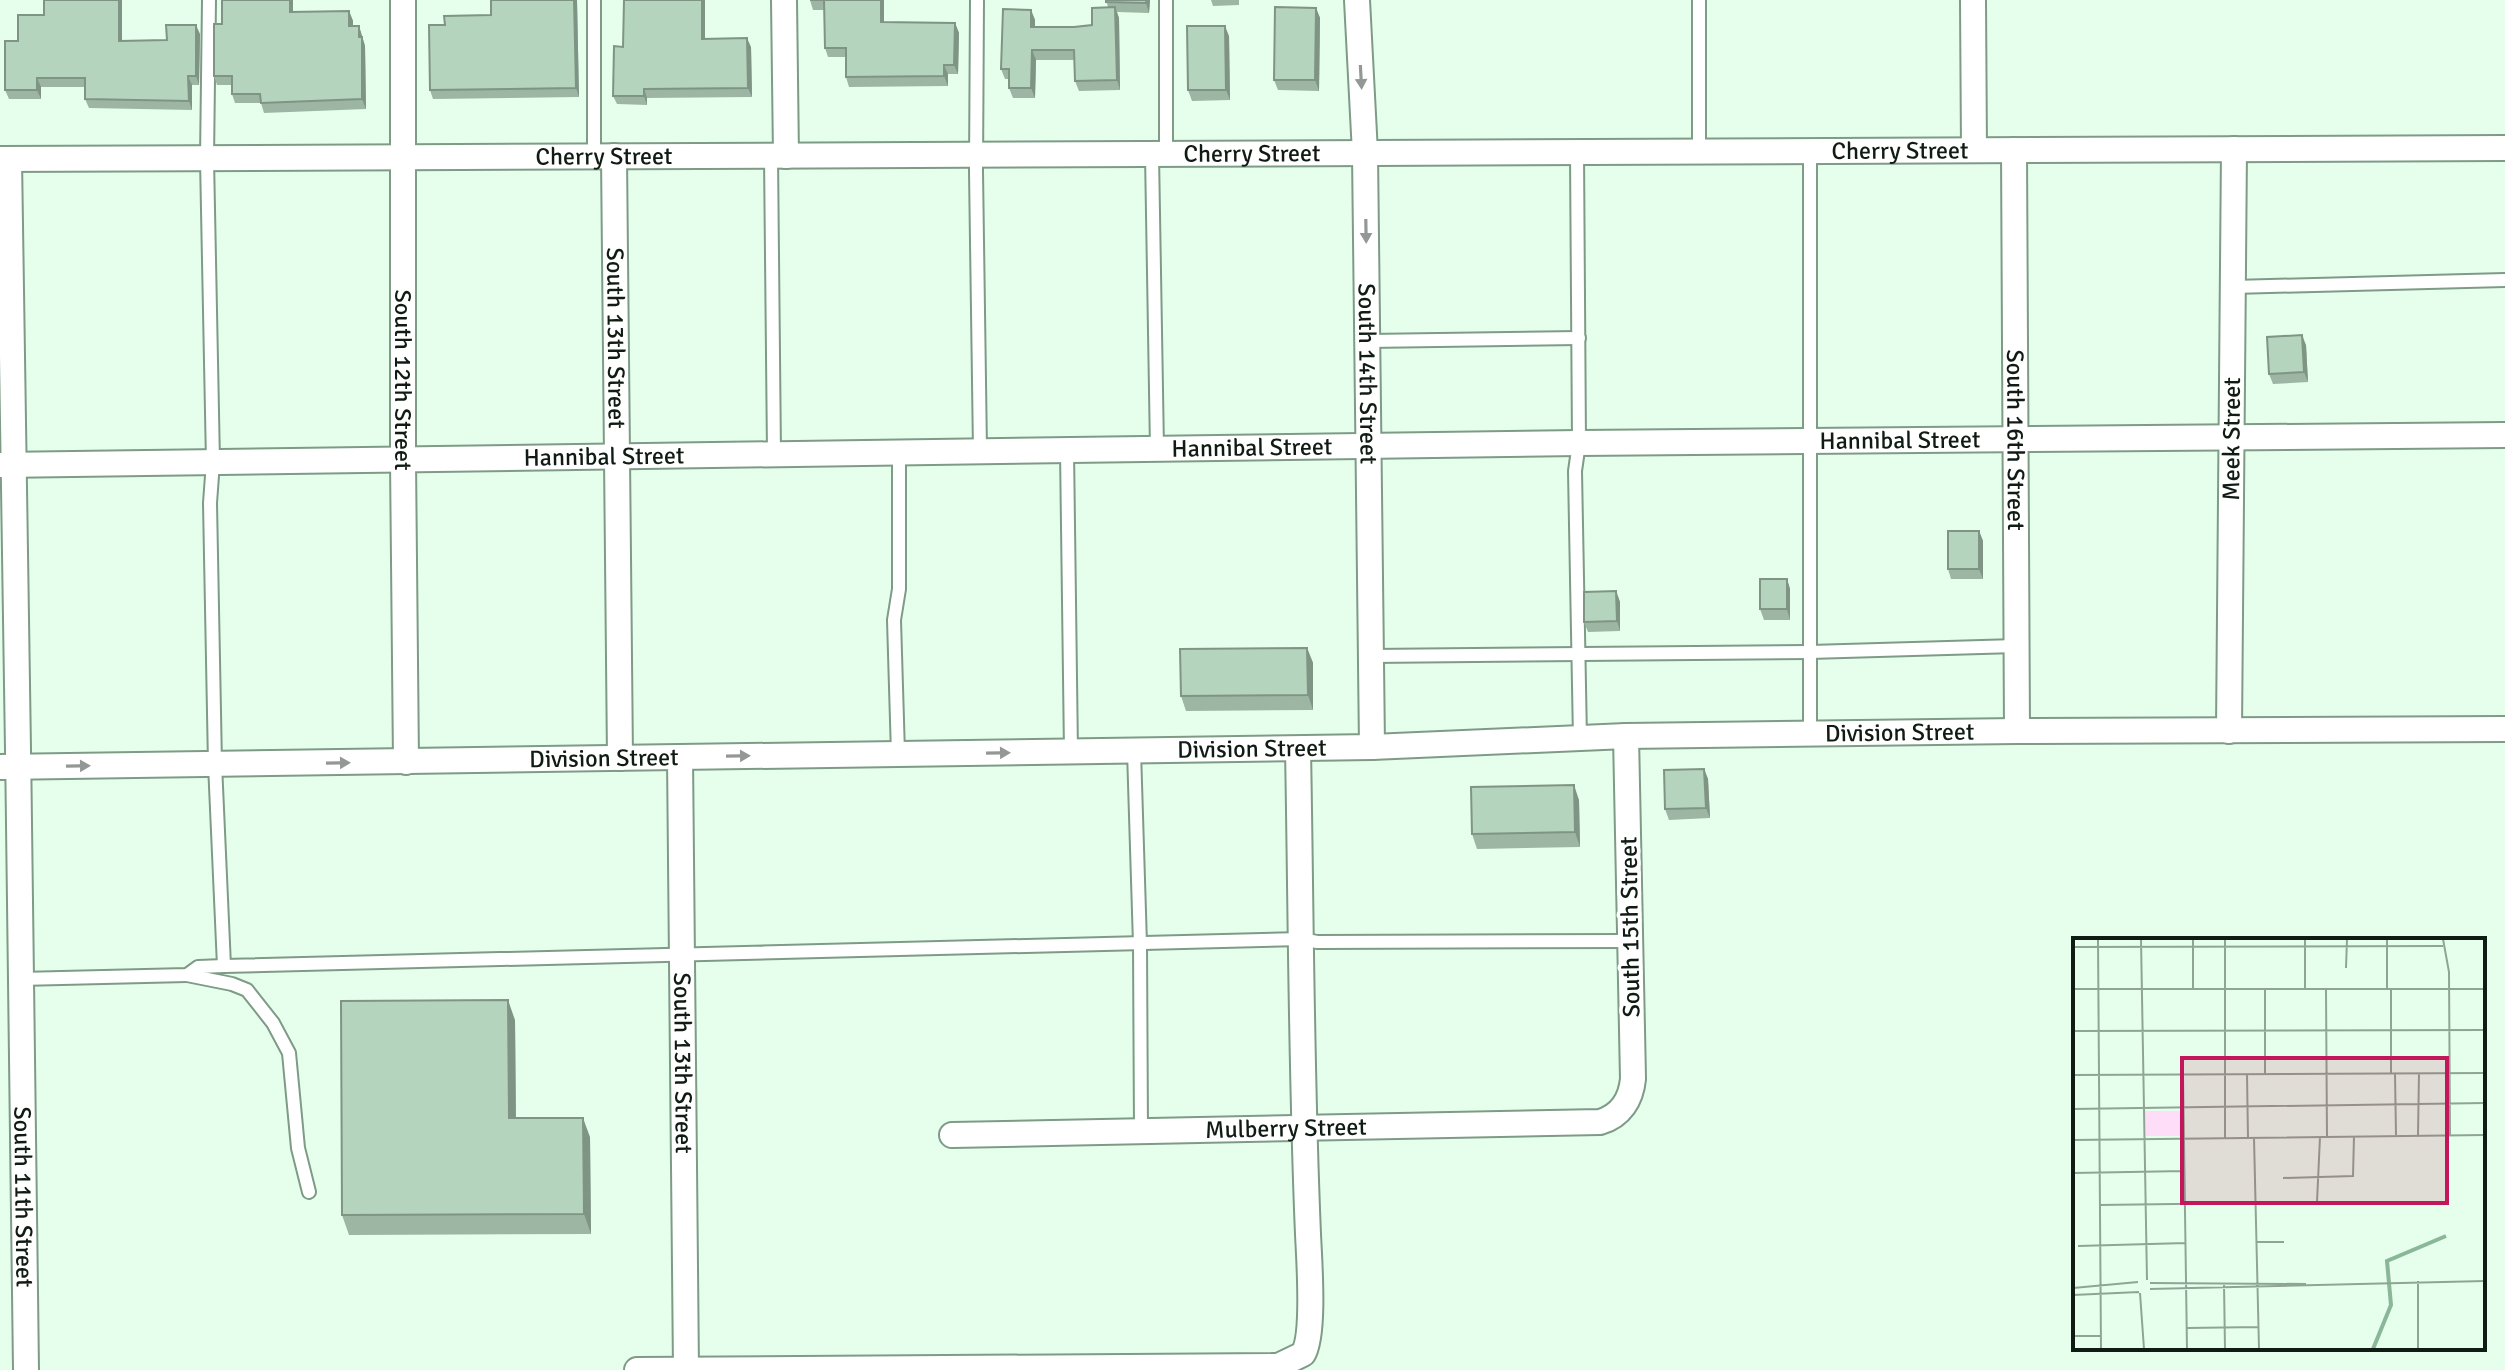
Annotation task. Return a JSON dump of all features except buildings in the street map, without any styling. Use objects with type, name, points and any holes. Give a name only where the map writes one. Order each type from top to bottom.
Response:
[{"type":"street","name":"South 12th Street","points":[[403,0],[406,762]]},
{"type":"street","points":[[778,156],[784,0]]},
{"type":"street","name":"South 14th Street","points":[[1357,0],[1365,153],[1372,747]]},
{"type":"street","points":[[1973,0],[1974,150]]},
{"type":"street","name":"Cherry Street","points":[[4,159],[2505,148]]},
{"type":"street","name":"Meek Street","points":[[2229,731],[2234,149]]},
{"type":"street","name":"South 16th Street","points":[[2014,150],[2017,731]]},
{"type":"street","name":"South 13th Street","points":[[604,157],[619,457],[620,758]]},
{"type":"street","name":"South 11th Street","points":[[4,159],[10,766],[20,979],[10,1070],[26,1370]]},
{"type":"street","name":"Hannibal Street","points":[[8,465],[1579,443],[2505,435]]},
{"type":"street","name":"Division Street","points":[[10,766],[1298,749],[1626,736],[2505,729]]},
{"type":"street","name":"South 15th Street","points":[[1617,1113],[1631,1091],[1633,1079],[1626,736]]},
{"type":"street","points":[[637,1370],[1278,1366],[1303,1354],[1308,1339],[1309,1273],[1298,749]]},
{"type":"street","name":"South 13th Street","points":[[680,757],[686,1370]]},
{"type":"street","name":"Mulberry Street","points":[[952,1135],[1600,1122],[1617,1113]]},
{"type":"lane","points":[[209,0],[207,159],[213,462],[210,503],[215,764],[224,966]]},
{"type":"lane","points":[[594,0],[604,157]]},
{"type":"lane","points":[[977,0],[980,451]]},
{"type":"lane","points":[[1157,449],[1159,154],[1166,0]]},
{"type":"lane","points":[[1699,0],[1699,152]]},
{"type":"lane","points":[[1810,151],[1810,734]]},
{"type":"lane","points":[[1577,152],[1579,443],[1575,471],[1580,739]]},
{"type":"lane","points":[[774,454],[778,156]]},
{"type":"lane","points":[[2233,287],[2505,280]]},
{"type":"lane","points":[[1368,341],[1579,338]]},
{"type":"lane","points":[[1067,450],[1071,752]]},
{"type":"lane","points":[[898,754],[894,620],[899,589],[899,453]]},
{"type":"lane","points":[[1371,656],[1810,652],[2016,646]]},
{"type":"lane","points":[[1134,751],[1140,944],[1141,1131]]},
{"type":"lane","points":[[187,975],[198,967],[224,966],[1302,939],[1317,942],[1630,941]]},
{"type":"lane","points":[[20,979],[187,975],[247,990],[273,1023],[289,1053],[298,1148],[309,1192]]}]
